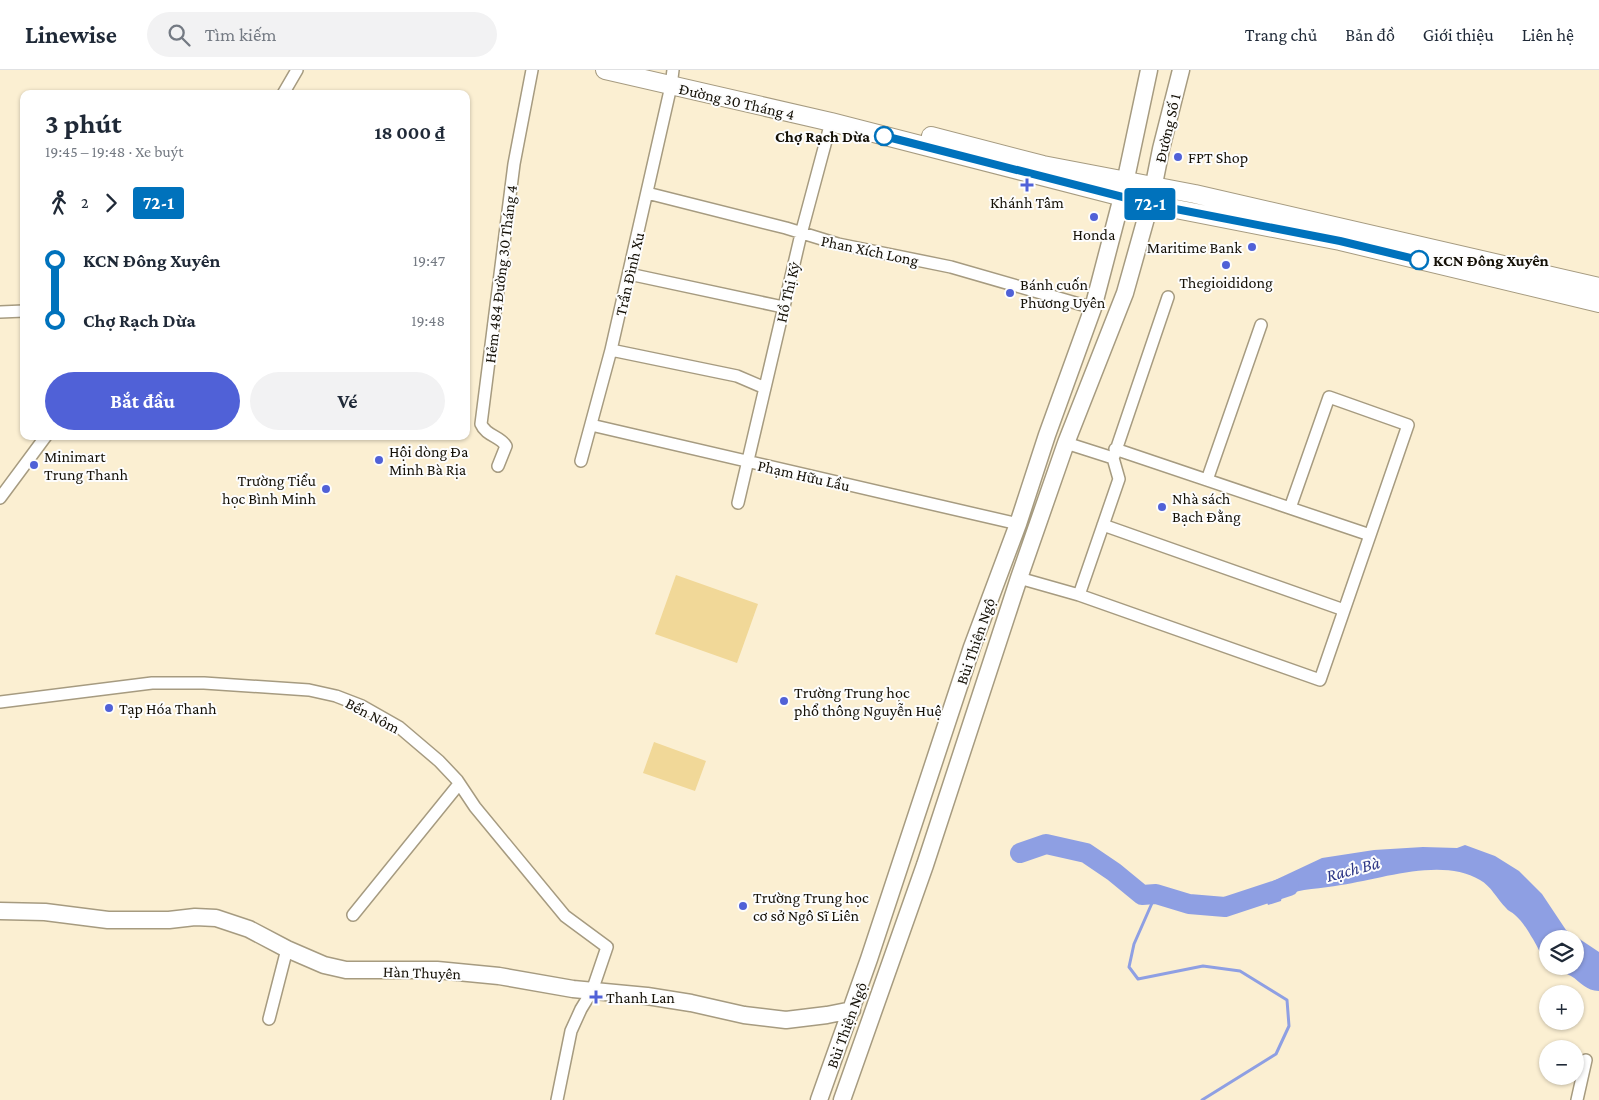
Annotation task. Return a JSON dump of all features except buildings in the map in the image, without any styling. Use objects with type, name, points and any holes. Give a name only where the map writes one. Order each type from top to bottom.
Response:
[{"type":"main road","name":"Đường 30 Tháng 4","points":[[605,70],[668,75],[822,108],[1043,165],[1123,189],[1150,204],[1377,243],[1599,287]]},
{"type":"main road","name":"Đường Số 1","points":[[1123,189],[1149,70]]},
{"type":"main road","name":"Đường Số 1","points":[[1154,186],[1181,70]]},
{"type":"main road","name":"Đường 30 Tháng 4","points":[[668,75],[831,122],[1123,189],[1154,186],[1196,194],[1599,303]]},
{"type":"main road","name":"Bùi Thiện Ngộ","points":[[842,1100],[925,865],[1019,578],[1066,443],[1125,293],[1154,186]]},
{"type":"main road","name":"Bùi Thiện Ngộ","points":[[819,1100],[852,1010],[972,647],[1018,524],[1093,308],[1123,189]]},
{"type":"main road","points":[[1047,436],[1066,443]]},
{"type":"main road","points":[[928,779],[951,786]]},
{"type":"main road","name":"Hàn Thuyên","points":[[0,911],[45,912],[108,920],[216,918],[249,929],[287,949],[324,965],[346,970],[437,970],[499,976],[573,989],[647,996],[691,1003],[744,1015],[786,1020],[827,1016],[852,1010]]},
{"type":"main road","points":[[833,1062],[853,1069]]},
{"type":"street","points":[[285,90],[297,70]]},
{"type":"street","name":"Hẻm 484 Đường 30 Tháng 4","points":[[498,466],[506,446],[483,429],[481,424],[514,164],[532,70]]},
{"type":"street","name":"Trần Đình Xu","points":[[581,462],[611,350],[647,194],[668,75]]},
{"type":"street","name":"Hồ Thị Kỷ","points":[[738,503],[783,307],[831,122]]},
{"type":"street","name":"Phan Xích Long","points":[[647,194],[786,228],[838,244],[951,267],[1093,308]]},
{"type":"street","points":[[629,274],[783,307]]},
{"type":"street","points":[[1079,595],[1118,479],[1114,454],[1168,297]]},
{"type":"street","points":[[0,312],[20,311]]},
{"type":"street","points":[[1207,480],[1261,325]]},
{"type":"street","points":[[611,350],[737,376],[765,388]]},
{"type":"street","points":[[1019,578],[1079,595],[1320,680],[1408,425],[1329,397],[1290,508]]},
{"type":"street","name":"Phạm Hữu Lầu","points":[[591,425],[1018,524]]},
{"type":"street","points":[[0,498],[43,440]]},
{"type":"street","points":[[1066,443],[1114,454],[1207,480],[1370,535]]},
{"type":"street","points":[[1103,526],[1344,610]]},
{"type":"street","name":"Bến Nôm","points":[[0,702],[152,683],[204,683],[308,690],[336,696],[362,706],[399,727],[439,761],[460,784],[475,807],[565,916],[607,947],[592,991]]},
{"type":"street","points":[[353,915],[460,784]]},
{"type":"street","points":[[268,1019],[287,949]]},
{"type":"street","points":[[557,1100],[571,1031],[592,991]]},
{"type":"street","points":[[1577,1100],[1586,1060]]},
{"type":"shaded area","points":[[676,575],[758,604],[737,663],[655,634]]},
{"type":"shaded area","points":[[654,742],[706,761],[695,791],[643,773]]},
{"type":"water","points":[[1465,845],[1495,856],[1519,871],[1542,894],[1566,930],[1539,930],[1539,950],[1528,930],[1507,909],[1491,889],[1480,880],[1465,873],[1448,870],[1412,872],[1297,891],[1282,896],[1281,901],[1268,905],[1262,889],[1273,881],[1322,858],[1374,850],[1423,847],[1457,848]]},
{"type":"water","points":[[1584,942],[1599,952],[1599,991],[1587,988],[1569,975],[1584,975]]},
{"type":"waterway","name":"Rạch Bà","points":[[1020,853],[1046,844],[1086,853],[1114,872],[1142,895],[1156,894],[1189,904],[1225,907],[1289,886]]},
{"type":"waterway","name":"Rạch Bà","points":[[1156,894],[1134,944],[1129,967],[1138,979],[1203,966],[1240,971],[1287,1000],[1289,1026],[1276,1054],[1202,1100]]},
{"type":"bus line","name":"72-1","points":[[884,136],[1150,204],[1340,241],[1419,260]]},
{"type":"place","name":"Chợ Rạch Dừa","points":[[884,136]]},
{"type":"place","name":"FPT Shop","points":[[1178,157]]},
{"type":"place","name":"Khánh Tâm","points":[[1027,185]]},
{"type":"place","name":"Honda","points":[[1094,217]]},
{"type":"place","name":"Maritime Bank","points":[[1252,247]]},
{"type":"place","name":"KCN Đông Xuyên","points":[[1419,260]]},
{"type":"place","name":"Thegioididong","points":[[1226,265]]},
{"type":"place","name":"Bánh cuốn Phương Uyên","points":[[1010,293]]},
{"type":"place","name":"Hội dòng Đa Minh Bà Rịa","points":[[379,460]]},
{"type":"place","name":"Minimart Trung Thanh","points":[[34,465]]},
{"type":"place","name":"Trường Tiểu học Bình Minh","points":[[326,489]]},
{"type":"place","name":"Nhà sách Bạch Đằng","points":[[1162,507]]},
{"type":"place","name":"Trường Trung học phổ thông Nguyễn Huệ","points":[[784,701]]},
{"type":"place","name":"Tạp Hóa Thanh","points":[[109,708]]},
{"type":"place","name":"Trường Trung học cơ sở Ngô Sĩ Liên","points":[[743,906]]},
{"type":"place","name":"Thanh Lan","points":[[596,997]]}]
